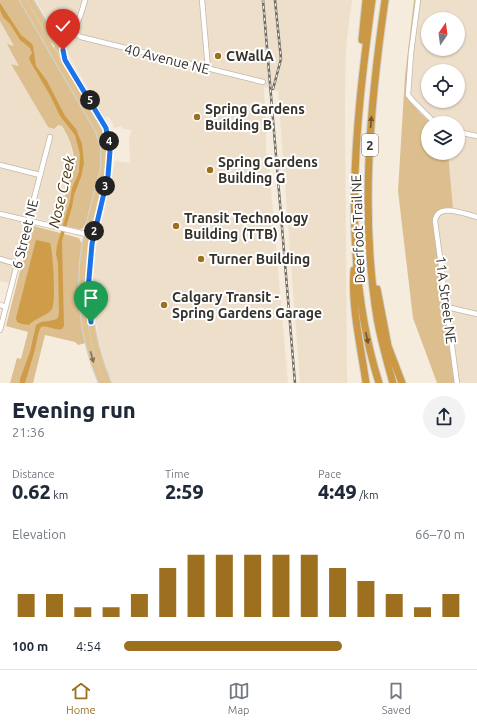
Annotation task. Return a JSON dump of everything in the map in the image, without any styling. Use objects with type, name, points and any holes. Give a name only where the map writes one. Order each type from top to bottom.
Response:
[{"type":"highway","points":[[359,107],[360,59],[366,0]]},
{"type":"highway","name":"Deerfoot Trail NE","points":[[372,0],[359,107],[354,218],[356,258],[363,318],[373,364],[379,383]]},
{"type":"highway","name":"Deerfoot Trail NE","points":[[386,0],[370,133],[368,188],[370,259],[377,320],[386,358],[394,383]]},
{"type":"highway","points":[[381,32],[391,0]]},
{"type":"highway","points":[[356,258],[353,283],[360,348],[366,383]]},
{"type":"highway","points":[[370,259],[376,282],[388,346],[402,383]]},
{"type":"main road","points":[[23,0],[53,46],[96,125],[102,139],[104,167],[90,235],[82,289],[89,344],[93,361],[102,383]]},
{"type":"main road","points":[[30,0],[50,34],[53,46],[65,60],[106,128],[110,166],[90,235],[88,290],[91,322],[100,360],[108,383]]},
{"type":"main road","points":[[50,34],[58,37],[66,37],[63,46],[65,60]]},
{"type":"street","points":[[53,46],[72,32],[79,22],[85,0]]},
{"type":"street","points":[[202,0],[208,69]]},
{"type":"street","points":[[418,0],[411,53],[408,95],[409,98],[428,116]]},
{"type":"street","name":"40 Avenue NE","points":[[72,32],[82,37],[263,82]]},
{"type":"street","points":[[465,133],[477,136]]},
{"type":"street","name":"6 Street NE","points":[[0,330],[50,137]]},
{"type":"street","points":[[0,165],[40,175]]},
{"type":"street","name":"11A Street NE","points":[[457,383],[435,221],[436,216],[445,210],[451,210],[477,217]]},
{"type":"street","points":[[0,214],[54,228],[90,235]]},
{"type":"street","points":[[0,259],[17,264]]},
{"type":"street","points":[[0,305],[6,307]]},
{"type":"street","points":[[447,307],[477,314]]},
{"type":"shaded area","points":[[0,0],[20,0],[97,132],[102,150],[102,160],[93,204],[86,223],[82,229],[57,224],[74,163],[72,148],[62,126],[58,125],[54,129],[48,127],[11,64],[19,66],[7,44],[14,46],[0,21]]},
{"type":"shaded area","points":[[36,0],[352,0],[346,47],[345,103],[347,383],[300,383],[278,91],[264,87],[266,154],[268,155],[288,383],[113,383],[108,373],[98,337],[92,291],[94,256],[115,161],[130,163],[129,138],[132,130],[123,129],[122,126],[114,128],[110,118],[105,116],[102,112],[67,52],[67,46],[70,41],[53,30]]},
{"type":"shaded area","points":[[414,0],[416,0],[406,96],[423,116],[421,116],[421,160],[449,160],[453,208],[441,210],[434,221],[455,383],[437,383],[413,318],[398,191],[405,76]]},
{"type":"shaded area","points":[[416,0],[477,0],[477,383],[455,383],[434,221],[439,210],[453,208],[449,160],[465,160],[465,116],[423,116],[406,96]]},
{"type":"shaded area","points":[[0,3],[21,35],[33,46],[36,66],[47,81],[65,116],[76,129],[82,144],[84,163],[62,241],[64,326],[62,329],[41,327],[25,383],[20,383],[20,379],[30,352],[36,325],[41,322],[58,318],[57,245],[70,201],[72,188],[79,172],[80,154],[75,135],[60,116],[50,95],[31,63],[29,58],[32,53],[30,48],[20,40],[10,24],[3,17],[0,10]]},
{"type":"shaded area","points":[[0,21],[14,46],[8,46],[20,66],[11,64],[58,125],[62,126],[71,145],[73,163],[57,224],[26,216],[10,283],[0,281]]},
{"type":"shaded area","points":[[34,226],[79,238],[83,246],[80,256],[79,271],[86,343],[78,345],[75,342],[45,335],[33,383],[10,383],[17,358],[21,359],[28,332],[6,326],[31,228]]},
{"type":"shaded area","points":[[36,240],[50,243],[54,276],[54,297],[52,309],[29,325],[17,322],[16,318]]},
{"type":"railway","points":[[263,0],[295,383]]},
{"type":"railway","points":[[273,89],[281,59],[275,0]]},
{"type":"place","name":"CWallA","points":[[218,56]]},
{"type":"place","name":"Spring Gardens Building B","points":[[197,117]]},
{"type":"place","name":"Spring Gardens Building G","points":[[210,170]]},
{"type":"place","name":"Transit Technology Building (TTB)","points":[[176,226]]},
{"type":"place","name":"Turner Building","points":[[201,259]]},
{"type":"place","name":"Calgary Transit - Spring Gardens Garage","points":[[164,305]]},
{"type":"route","points":[[63,50],[65,60],[106,128],[110,151],[110,166],[93,236],[89,268],[88,290],[91,322]]},
{"type":"water label","name":"Nose Creek","points":[[62,192]]}]
